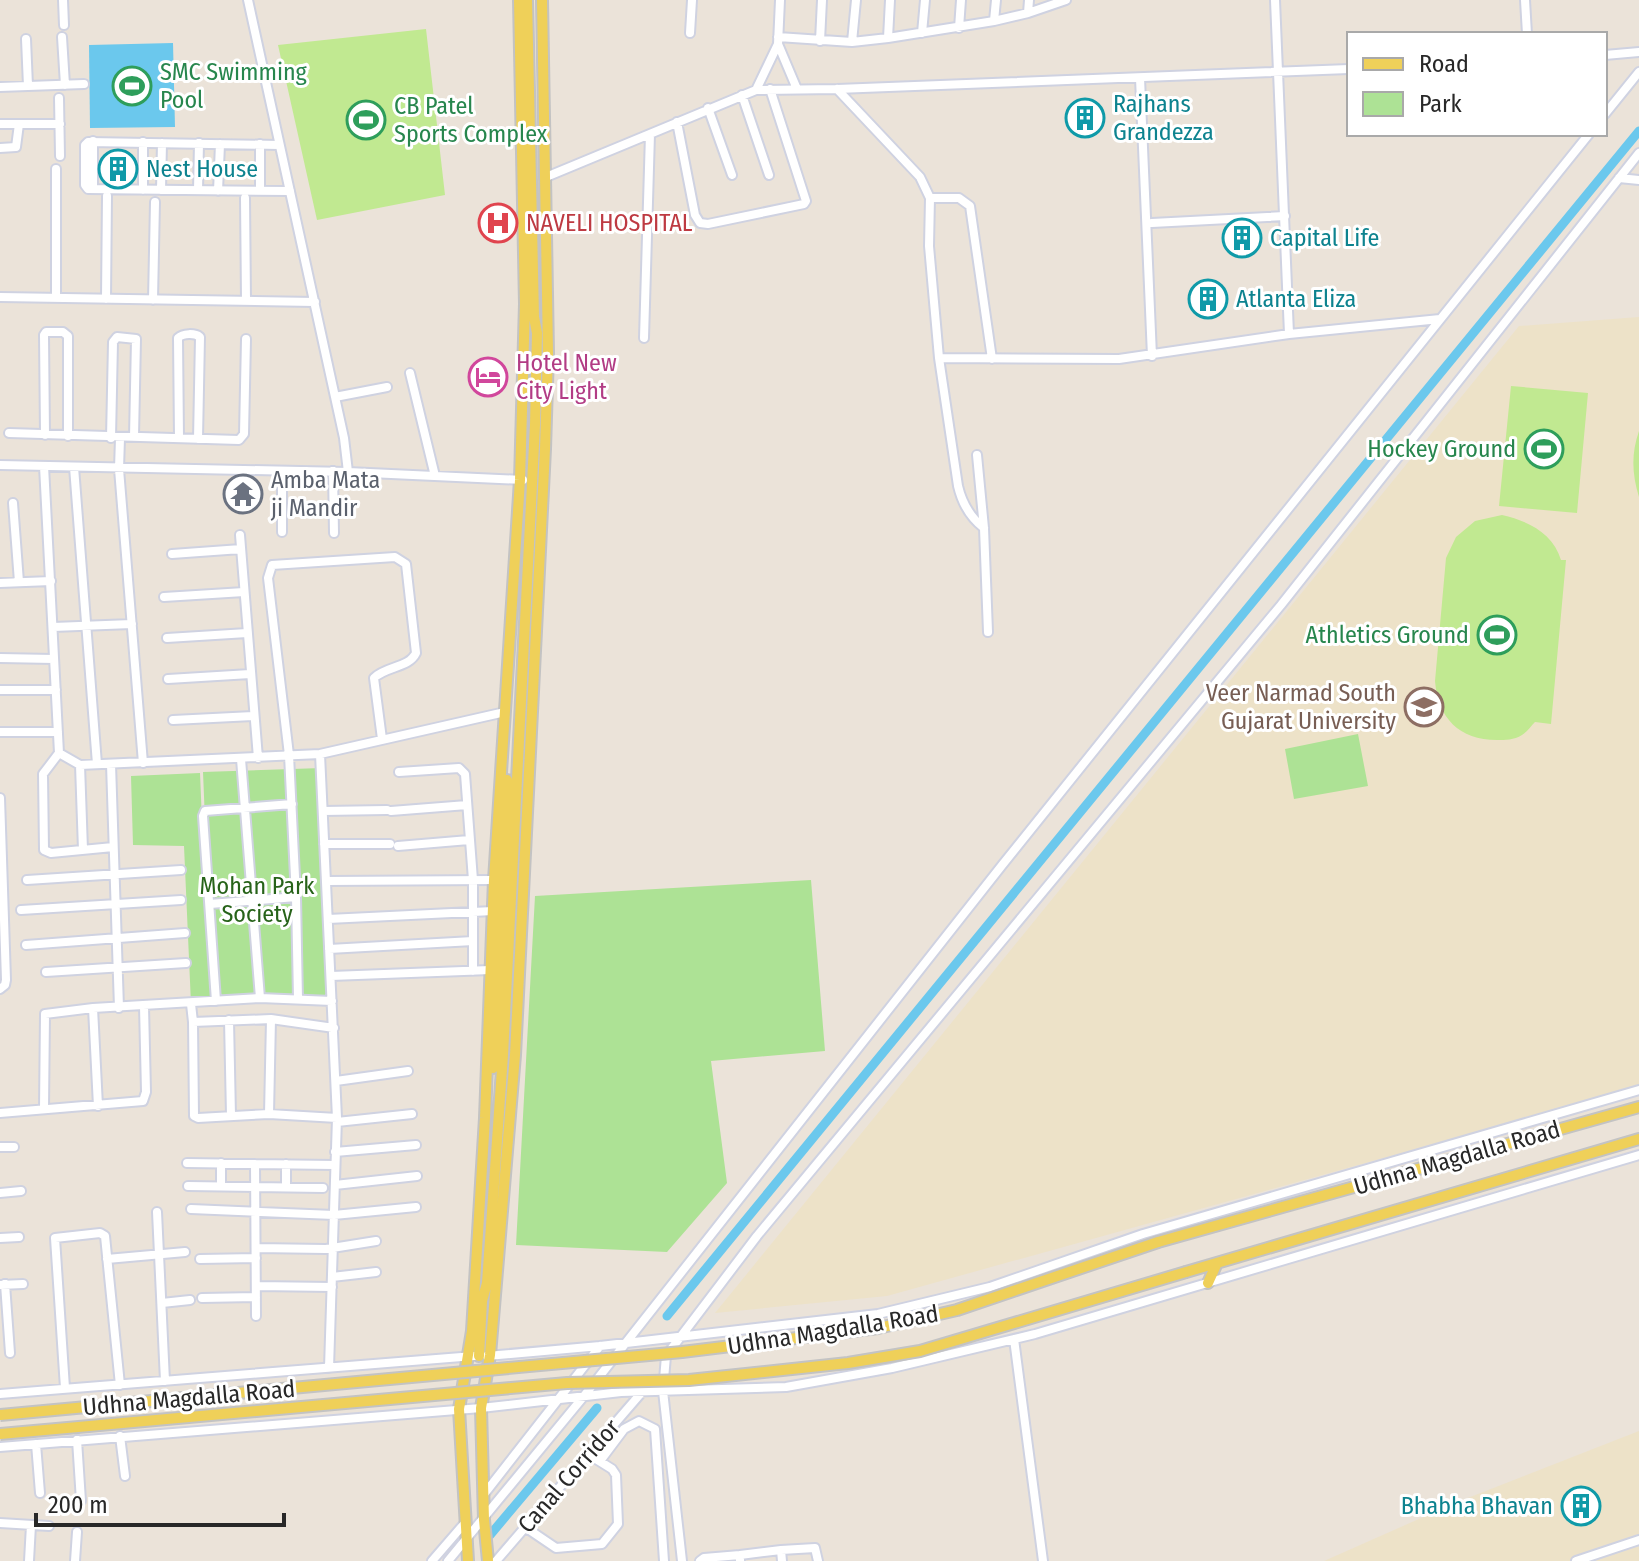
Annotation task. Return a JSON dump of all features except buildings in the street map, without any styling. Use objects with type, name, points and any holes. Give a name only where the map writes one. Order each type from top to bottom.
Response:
[{"type":"main road","points":[[488,1561],[479,1356],[490,970],[505,712],[525,480],[519,0]]},
{"type":"main road","points":[[479,1356],[482,1301],[478,1284],[493,1139],[530,332],[534,317],[527,0]]},
{"type":"main road","points":[[468,1561],[459,1409],[479,1356],[515,1055],[526,786],[544,481],[548,357],[542,0]]},
{"type":"main road","name":"Udhna Magdalla Road","points":[[0,1415],[682,1352],[878,1328],[957,1310],[1158,1242],[1639,1107]]},
{"type":"main road","name":"Udhna Magdalla Road","points":[[0,1434],[567,1383],[689,1380],[848,1363],[920,1351],[1639,1139]]},
{"type":"main road","points":[[1208,1283],[1217,1263]]},
{"type":"street","points":[[63,0],[64,25]]},
{"type":"street","points":[[248,0],[315,302],[348,472]]},
{"type":"street","points":[[690,33],[692,0]]},
{"type":"street","points":[[756,90],[778,41],[780,0]]},
{"type":"street","points":[[820,41],[822,0]]},
{"type":"street","points":[[852,42],[856,0]]},
{"type":"street","points":[[888,38],[890,0]]},
{"type":"street","points":[[922,33],[925,0]]},
{"type":"street","points":[[959,28],[961,0]]},
{"type":"street","points":[[994,21],[996,0]]},
{"type":"street","points":[[1028,13],[1029,0]]},
{"type":"street","points":[[778,41],[852,42],[959,28],[1028,13],[1065,0]]},
{"type":"street","points":[[1275,0],[1289,334]]},
{"type":"street","points":[[1525,0],[1527,32]]},
{"type":"street","points":[[62,37],[65,85]]},
{"type":"street","points":[[26,39],[28,86]]},
{"type":"street","points":[[778,41],[797,89]]},
{"type":"street","points":[[1607,55],[1639,52]]},
{"type":"street","points":[[546,177],[756,90],[1347,69]]},
{"type":"street","points":[[1607,112],[1639,72]]},
{"type":"street","points":[[1140,78],[1152,356]]},
{"type":"street","points":[[0,87],[84,84]]},
{"type":"street","points":[[677,122],[695,215],[700,223],[708,224],[804,204],[806,201],[770,89]]},
{"type":"street","points":[[837,89],[920,177],[930,198],[929,246],[939,358],[959,493],[972,517],[984,528]]},
{"type":"street","points":[[742,95],[769,175]]},
{"type":"street","points":[[59,98],[60,156]]},
{"type":"street","points":[[708,108],[732,175]]},
{"type":"street","points":[[0,124],[60,124]]},
{"type":"street","points":[[0,148],[16,147],[19,124]]},
{"type":"street","points":[[644,338],[650,134]]},
{"type":"street","points":[[448,1561],[584,1396],[1003,864],[1587,136]]},
{"type":"street","points":[[279,145],[88,142],[85,145],[85,185],[88,189],[290,191]]},
{"type":"street","points":[[143,142],[143,190]]},
{"type":"street","points":[[161,190],[162,143]]},
{"type":"street","points":[[198,190],[199,143]]},
{"type":"street","points":[[218,191],[220,144]]},
{"type":"street","points":[[260,144],[260,191]]},
{"type":"street","points":[[682,1561],[663,1391],[666,1356],[757,1236],[1281,605],[1639,153]]},
{"type":"street","points":[[56,169],[56,298]]},
{"type":"street","points":[[1619,178],[1639,180]]},
{"type":"street","points":[[106,299],[107,196]]},
{"type":"street","points":[[245,198],[246,301]]},
{"type":"street","points":[[930,198],[959,198],[970,206],[992,359]]},
{"type":"street","points":[[153,300],[155,202]]},
{"type":"street","points":[[1152,223],[1285,216]]},
{"type":"street","points":[[0,297],[315,302]]},
{"type":"street","points":[[939,358],[1119,359],[1289,334],[1440,319]]},
{"type":"street","points":[[45,435],[44,335],[46,332],[63,332],[68,336],[68,436]]},
{"type":"street","points":[[179,438],[178,338],[194,334],[200,337],[198,439]]},
{"type":"street","points":[[134,437],[136,339],[117,337],[113,342],[115,438],[143,763]]},
{"type":"street","points":[[9,433],[115,438],[243,438],[246,339]]},
{"type":"street","points":[[410,373],[435,476]]},
{"type":"street","points":[[335,397],[387,387]]},
{"type":"street","points":[[977,455],[984,528],[988,632]]},
{"type":"street","points":[[0,465],[333,471],[544,481]]},
{"type":"street","points":[[44,466],[59,753],[43,774],[43,846],[51,853],[113,847]]},
{"type":"street","points":[[74,467],[97,764]]},
{"type":"street","points":[[282,471],[282,532]]},
{"type":"street","points":[[333,471],[334,533]]},
{"type":"street","points":[[13,503],[19,582]]},
{"type":"street","points":[[240,535],[258,758]]},
{"type":"street","points":[[172,554],[241,549]]},
{"type":"street","points":[[298,999],[289,755],[269,568],[276,564],[395,557],[406,564],[416,653],[411,662],[384,671],[374,678],[382,739]]},
{"type":"street","points":[[0,583],[51,581]]},
{"type":"street","points":[[164,597],[244,592]]},
{"type":"street","points":[[53,627],[132,624]]},
{"type":"street","points":[[167,638],[247,633]]},
{"type":"street","points":[[0,658],[54,659]]},
{"type":"street","points":[[168,679],[250,674]]},
{"type":"street","points":[[0,690],[56,690]]},
{"type":"street","points":[[59,753],[80,765],[320,754],[505,712]]},
{"type":"street","points":[[173,720],[253,716]]},
{"type":"street","points":[[0,732],[58,732]]},
{"type":"street","points":[[320,754],[337,1120],[329,1368]]},
{"type":"street","points":[[241,759],[260,998]]},
{"type":"street","points":[[111,764],[119,1008]]},
{"type":"street","points":[[80,765],[83,850]]},
{"type":"street","points":[[399,772],[459,768],[465,774],[473,880],[473,971]]},
{"type":"street","points":[[0,798],[6,980],[0,989]]},
{"type":"street","points":[[216,1001],[203,816],[205,811],[292,804]]},
{"type":"street","points":[[323,811],[467,805]]},
{"type":"street","points":[[324,844],[394,845],[469,840]]},
{"type":"street","points":[[27,880],[181,870]]},
{"type":"street","points":[[326,881],[494,880]]},
{"type":"street","points":[[210,904],[296,897]]},
{"type":"street","points":[[21,910],[181,900]]},
{"type":"street","points":[[328,919],[493,911]]},
{"type":"street","points":[[26,945],[185,933]]},
{"type":"street","points":[[329,949],[473,941]]},
{"type":"street","points":[[46,972],[186,963]]},
{"type":"street","points":[[331,976],[490,970]]},
{"type":"street","points":[[44,1109],[45,1014],[93,1008],[260,998],[332,1001]]},
{"type":"street","points":[[191,1004],[193,1114],[198,1118],[269,1114],[337,1120],[412,1114]]},
{"type":"street","points":[[0,1113],[139,1103],[145,1097],[144,1006]]},
{"type":"street","points":[[93,1008],[98,1106]]},
{"type":"street","points":[[193,1022],[271,1019],[334,1028]]},
{"type":"street","points":[[269,1114],[271,1019]]},
{"type":"street","points":[[229,1020],[231,1116]]},
{"type":"street","points":[[336,1081],[408,1071]]},
{"type":"street","points":[[0,1394],[600,1346],[878,1314],[990,1287],[1143,1234],[1639,1090]]},
{"type":"street","points":[[335,1152],[416,1145]]},
{"type":"street","points":[[0,1147],[14,1147]]},
{"type":"street","points":[[0,1447],[481,1408],[584,1396],[786,1387],[892,1368],[1014,1339],[1639,1155]]},
{"type":"street","points":[[187,1163],[335,1165]]},
{"type":"street","points":[[221,1163],[221,1186]]},
{"type":"street","points":[[255,1164],[256,1316]]},
{"type":"street","points":[[286,1164],[286,1187]]},
{"type":"street","points":[[335,1185],[417,1176]]},
{"type":"street","points":[[188,1186],[323,1188]]},
{"type":"street","points":[[0,1193],[21,1191]]},
{"type":"street","points":[[191,1209],[334,1215],[416,1207]]},
{"type":"street","points":[[157,1212],[165,1381]]},
{"type":"street","points":[[65,1388],[55,1238],[103,1234],[120,1385]]},
{"type":"street","points":[[0,1238],[19,1237]]},
{"type":"street","points":[[256,1248],[326,1249],[376,1241]]},
{"type":"street","points":[[107,1259],[185,1252]]},
{"type":"street","points":[[200,1259],[256,1258]]},
{"type":"street","points":[[332,1277],[376,1272]]},
{"type":"street","points":[[10,1353],[3,1284],[23,1284]]},
{"type":"street","points":[[256,1286],[332,1287]]},
{"type":"street","points":[[202,1298],[256,1297]]},
{"type":"street","points":[[162,1303],[190,1300]]},
{"type":"street","points":[[1014,1339],[1043,1561]]},
{"type":"street","points":[[485,1493],[600,1346]]},
{"type":"street","name":"Canal Corridor","points":[[496,1561],[664,1370]]},
{"type":"street","points":[[600,1461],[629,1424],[639,1421],[655,1429],[664,1561]]},
{"type":"street","points":[[120,1436],[125,1476]]},
{"type":"street","points":[[77,1440],[81,1501]]},
{"type":"street","points":[[36,1444],[40,1493]]},
{"type":"street","points":[[525,1527],[556,1548],[602,1544],[618,1521],[616,1475],[588,1454]]},
{"type":"street","points":[[0,1523],[49,1526]]},
{"type":"street","points":[[432,1561],[464,1524]]},
{"type":"street","points":[[29,1561],[31,1525]]},
{"type":"street","points":[[75,1561],[77,1532]]},
{"type":"street","points":[[1576,1561],[1639,1540]]},
{"type":"street","points":[[700,1561],[704,1558],[740,1558],[781,1550],[815,1548],[818,1561]]},
{"type":"street","points":[[781,1550],[782,1561]]},
{"type":"shaded area","name":"Veer Narmad South Gujarat University","points":[[1639,317],[1639,1087],[887,1296],[715,1313],[1519,326]]},
{"type":"shaded area","points":[[1639,1431],[1639,1561],[1324,1561],[1455,1503]]},
{"type":"green space","name":"CB Patel Sports Complex","points":[[426,29],[445,195],[317,220],[278,45]]},
{"type":"green space","points":[[1511,386],[1588,393],[1577,513],[1499,506]]},
{"type":"green space","points":[[1639,431],[1639,497],[1633,464]]},
{"type":"green space","points":[[1502,515],[1521,521],[1546,535],[1561,560],[1566,560],[1551,724],[1535,722],[1519,737],[1497,740],[1472,736],[1453,724],[1441,706],[1435,681],[1446,558],[1456,537],[1475,521]]},
{"type":"green space","points":[[1358,734],[1368,786],[1294,799],[1285,749]]},
{"type":"green space","name":"Mohan Park Society","points":[[322,768],[332,999],[191,1004],[184,846],[133,845],[131,776],[200,773],[203,845],[206,845],[203,772]]},
{"type":"green space","points":[[811,880],[825,1051],[711,1061],[727,1183],[667,1252],[516,1245],[535,896]]},
{"type":"water","name":"SMC Swimming Pool","points":[[173,43],[175,127],[90,128],[89,45]]},
{"type":"waterway","points":[[667,1316],[1639,131]]},
{"type":"waterway","points":[[490,1535],[597,1408]]},
{"type":"place","name":"SMC Swimming Pool","points":[[132,86]]},
{"type":"place","name":"Rajhans Grandezza","points":[[1085,118]]},
{"type":"place","name":"CB Patel Sports Complex","points":[[366,120]]},
{"type":"place","name":"Nest House","points":[[118,169]]},
{"type":"place","name":"NAVELI HOSPITAL","points":[[498,223]]},
{"type":"place","name":"Capital Life","points":[[1242,238]]},
{"type":"place","name":"Atlanta Eliza","points":[[1208,299]]},
{"type":"place","name":"Hotel New City Light","points":[[488,377]]},
{"type":"place","name":"Hockey Ground","points":[[1544,449]]},
{"type":"place","name":"Amba Mata ji Mandir","points":[[243,494]]},
{"type":"place","name":"Athletics Ground","points":[[1497,635]]},
{"type":"place","name":"Veer Narmad South Gujarat University","points":[[1424,707]]},
{"type":"place","name":"Bhabha Bhavan","points":[[1581,1506]]}]
